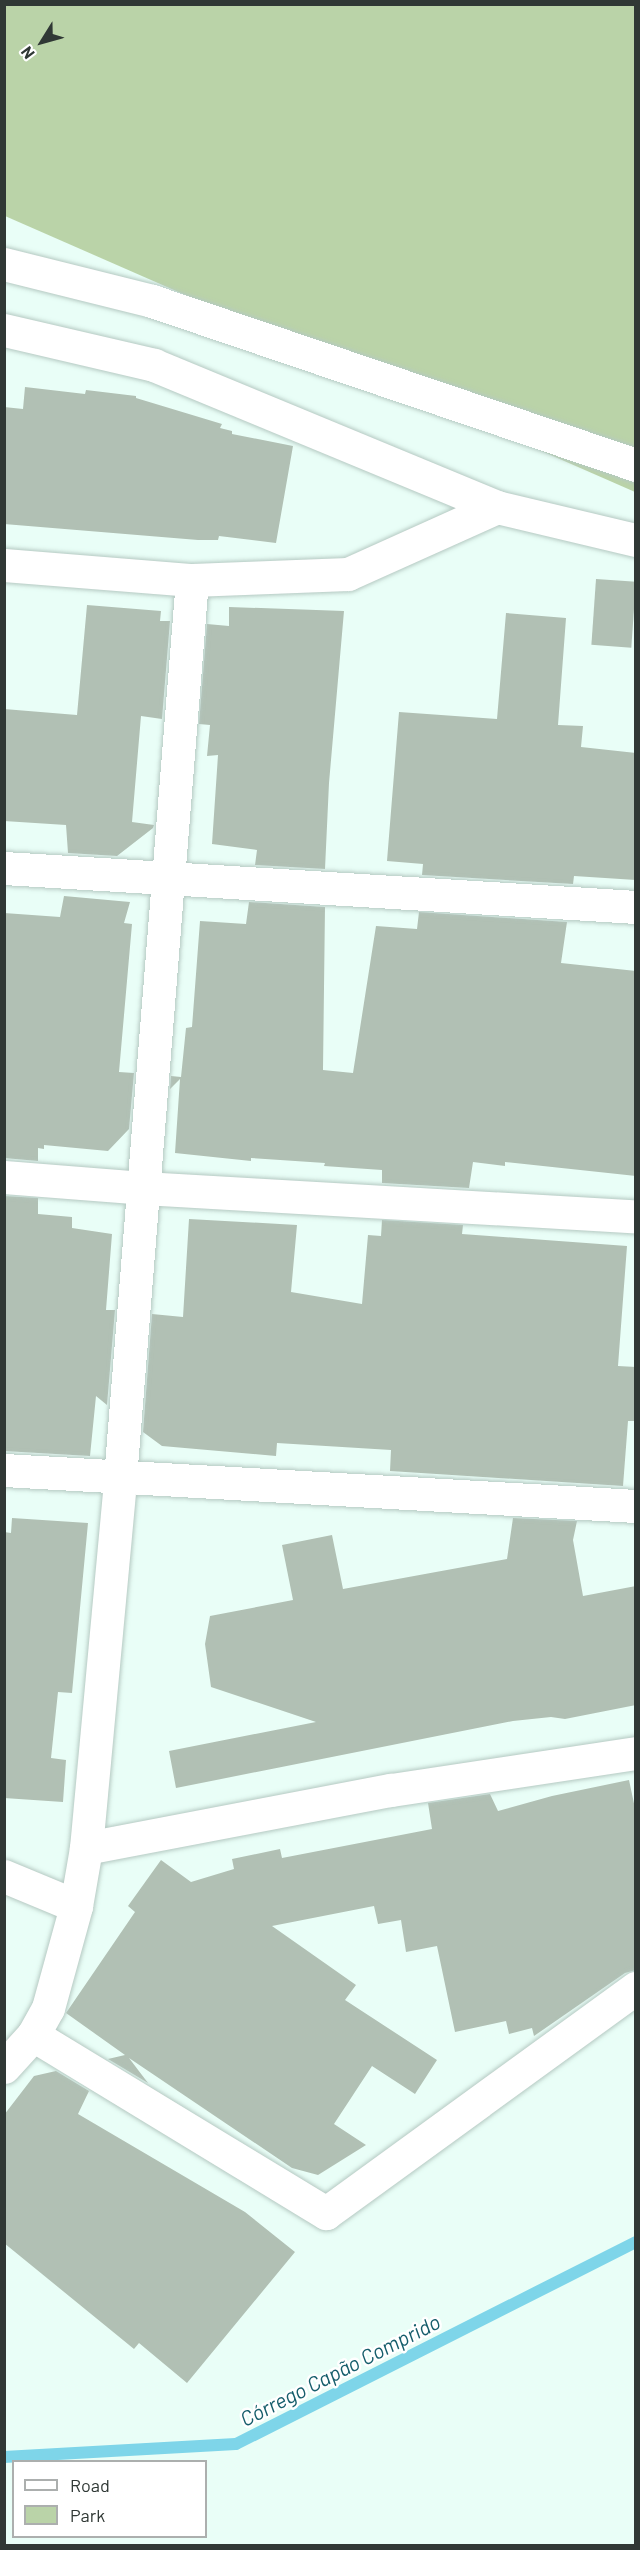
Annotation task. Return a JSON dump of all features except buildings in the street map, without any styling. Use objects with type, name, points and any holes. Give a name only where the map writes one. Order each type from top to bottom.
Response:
[{"type":"street","points":[[4,264],[152,301],[636,465]]},
{"type":"street","points":[[4,330],[154,365],[497,507],[636,540]]},
{"type":"street","points":[[4,566],[192,580],[348,574],[497,507]]},
{"type":"street","points":[[4,2067],[33,2035],[48,2008],[76,1906],[86,1848],[120,1478],[192,580]]},
{"type":"street","points":[[4,868],[168,880],[636,907]]},
{"type":"street","points":[[4,1177],[143,1188],[636,1216]]},
{"type":"street","points":[[4,1470],[636,1506]]},
{"type":"street","points":[[86,1848],[391,1790],[636,1753]]},
{"type":"street","points":[[4,1876],[76,1906]]},
{"type":"street","points":[[33,2035],[326,2213],[636,1988]]},
{"type":"green space","points":[[5,5],[635,5],[635,492],[5,216]]},
{"type":"waterway","name":"Córrego Capão Comprido","points":[[4,2457],[236,2444],[636,2242]]}]
